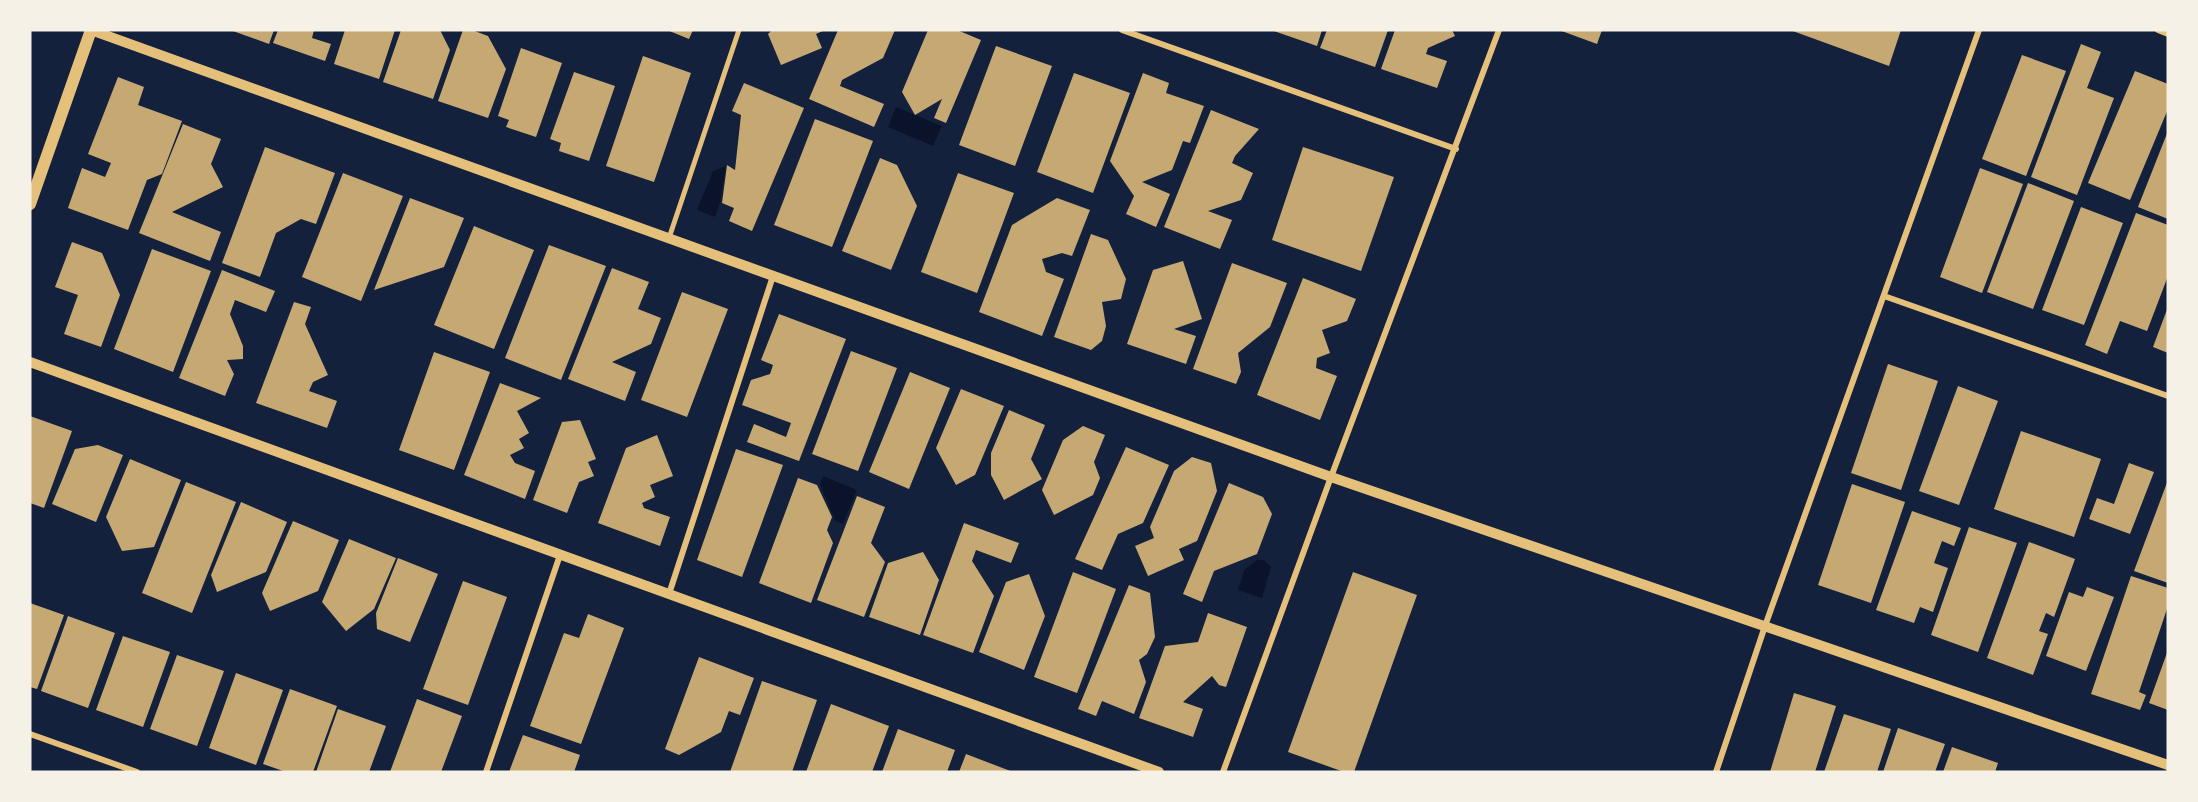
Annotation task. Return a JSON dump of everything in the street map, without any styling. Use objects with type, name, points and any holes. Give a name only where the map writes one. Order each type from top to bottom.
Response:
[{"type":"main road","points":[[30,204],[91,30]]},
{"type":"street","points":[[91,30],[1331,477],[2168,765]]},
{"type":"street","points":[[669,238],[739,30]]},
{"type":"street","points":[[1122,30],[1456,150]]},
{"type":"street","points":[[1223,772],[1499,30]]},
{"type":"street","points":[[1716,772],[1979,30]]},
{"type":"street","points":[[2158,30],[2168,33]]},
{"type":"street","points":[[669,594],[773,276]]},
{"type":"street","points":[[1884,296],[2168,396]]},
{"type":"street","points":[[30,362],[1159,772]]},
{"type":"street","points":[[486,772],[560,555]]},
{"type":"street","points":[[30,734],[137,772]]},
{"type":"water","points":[[896,107],[942,126],[933,146],[888,127]]},
{"type":"water","points":[[726,166],[720,203],[715,217],[697,210],[713,171]]},
{"type":"water","points":[[823,476],[857,490],[843,524],[833,520],[820,484]]},
{"type":"water","points":[[1257,560],[1264,560],[1271,567],[1262,598],[1238,590],[1244,570]]},
{"type":"building","points":[[230,30],[274,30],[269,44]]},
{"type":"building","points":[[278,30],[314,30],[312,38],[331,44],[325,61],[273,43]]},
{"type":"building","points":[[345,30],[395,30],[379,79],[334,64]]},
{"type":"building","points":[[401,30],[440,30],[450,50],[433,99],[383,82]]},
{"type":"building","points":[[463,30],[472,30],[488,36],[506,69],[488,118],[438,101]]},
{"type":"building","points":[[667,30],[693,30],[689,39]]},
{"type":"building","points":[[772,30],[825,30],[816,34],[822,48],[781,65],[768,34]]},
{"type":"building","points":[[838,30],[895,30],[883,58],[842,80],[840,86],[884,104],[874,127],[809,99]]},
{"type":"building","points":[[928,30],[957,30],[981,40],[946,123],[934,118],[942,99],[915,115],[902,92]]},
{"type":"building","points":[[1271,30],[1322,30],[1317,46]]},
{"type":"building","points":[[1327,30],[1388,30],[1375,67],[1320,48]]},
{"type":"building","points":[[1395,30],[1452,30],[1455,36],[1428,48],[1426,54],[1447,61],[1437,88],[1381,69]]},
{"type":"building","points":[[1559,30],[1602,30],[1597,44]]},
{"type":"building","points":[[1790,30],[1901,30],[1889,66]]},
{"type":"building","points":[[2081,44],[2101,52],[2087,88],[2114,98],[2077,195],[2031,177]]},
{"type":"building","points":[[996,46],[1052,66],[1015,166],[959,145]]},
{"type":"building","points":[[521,48],[562,63],[536,137],[506,127],[509,120],[498,116]]},
{"type":"building","points":[[2022,55],[2066,71],[2026,176],[1982,159]]},
{"type":"building","points":[[643,56],[691,73],[654,182],[606,166]]},
{"type":"building","points":[[2135,71],[2168,84],[2168,109],[2130,200],[2088,183]]},
{"type":"building","points":[[574,72],[615,86],[589,161],[559,151],[561,143],[550,139]]},
{"type":"building","points":[[1074,73],[1130,93],[1093,193],[1037,172]]},
{"type":"building","points":[[1143,73],[1169,83],[1166,93],[1204,106],[1190,143],[1183,141],[1172,170],[1142,182],[1170,194],[1156,227],[1126,214],[1134,196],[1110,161]]},
{"type":"building","points":[[118,77],[144,87],[138,105],[182,121],[162,174],[147,180],[128,230],[68,208],[82,168],[105,177],[111,163],[88,154]]},
{"type":"building","points":[[744,83],[804,108],[752,231],[729,221],[734,208],[722,203],[727,165],[735,170],[741,115],[732,111]]},
{"type":"building","points":[[1211,110],[1259,129],[1235,156],[1232,163],[1253,173],[1241,200],[1208,211],[1232,220],[1220,249],[1164,227]]},
{"type":"building","points":[[815,119],[873,141],[832,247],[774,225]]},
{"type":"building","points":[[183,124],[221,139],[211,164],[223,187],[172,212],[221,232],[210,261],[139,233]]},
{"type":"building","points":[[2168,131],[2168,219],[2138,207]]},
{"type":"building","points":[[265,147],[335,173],[316,224],[301,219],[276,233],[260,277],[222,263]]},
{"type":"building","points":[[1303,147],[1394,177],[1361,271],[1272,240]]},
{"type":"building","points":[[880,158],[897,165],[917,206],[891,270],[842,251]]},
{"type":"building","points":[[1980,168],[2023,184],[1982,293],[1940,277]]},
{"type":"building","points":[[343,173],[403,196],[361,301],[302,277]]},
{"type":"building","points":[[958,173],[1014,193],[977,293],[921,272]]},
{"type":"building","points":[[2028,183],[2074,201],[2033,309],[1987,292]]},
{"type":"building","points":[[410,198],[464,218],[444,267],[374,290]]},
{"type":"building","points":[[1057,198],[1090,210],[1072,256],[1062,253],[1042,259],[1046,272],[1064,279],[1042,336],[979,312],[1012,225]]},
{"type":"building","points":[[2081,207],[2123,223],[2084,325],[2042,310]]},
{"type":"building","points":[[2136,213],[2168,225],[2168,276],[2147,331],[2120,321],[2107,354],[2085,345]]},
{"type":"building","points":[[474,226],[534,250],[494,349],[434,325]]},
{"type":"building","points":[[1091,234],[1108,240],[1126,279],[1121,299],[1102,302],[1106,326],[1102,341],[1091,350],[1054,337]]},
{"type":"building","points":[[72,242],[102,253],[120,295],[101,347],[64,334],[78,295],[55,287]]},
{"type":"building","points":[[549,245],[606,266],[561,380],[505,358]]},
{"type":"building","points":[[152,249],[211,271],[173,372],[114,349]]},
{"type":"building","points":[[1183,261],[1202,319],[1174,329],[1196,336],[1186,364],[1127,344],[1153,270]]},
{"type":"building","points":[[1232,263],[1287,283],[1270,327],[1238,353],[1241,372],[1236,384],[1193,369]]},
{"type":"building","points":[[612,268],[649,282],[638,309],[661,318],[651,344],[612,362],[636,372],[625,401],[568,379]]},
{"type":"building","points":[[222,270],[275,291],[266,312],[235,300],[230,314],[243,346],[243,359],[227,360],[234,374],[225,396],[179,378]]},
{"type":"building","points":[[1303,278],[1356,299],[1347,321],[1322,330],[1330,353],[1317,358],[1316,368],[1337,376],[1320,420],[1257,395]]},
{"type":"building","points":[[682,292],[728,309],[687,417],[641,400]]},
{"type":"building","points":[[294,302],[311,307],[305,324],[328,375],[313,382],[309,391],[337,401],[327,428],[256,403]]},
{"type":"building","points":[[2168,307],[2168,353],[2153,347]]},
{"type":"building","points":[[779,314],[846,339],[799,461],[747,442],[754,424],[786,437],[791,423],[742,405],[751,380],[770,374],[773,365],[761,360]]},
{"type":"building","points":[[851,351],[897,368],[858,471],[812,454]]},
{"type":"building","points":[[434,352],[490,372],[454,470],[399,450]]},
{"type":"building","points":[[1888,364],[1938,381],[1901,490],[1851,473]]},
{"type":"building","points":[[910,372],[950,388],[909,489],[869,472]]},
{"type":"building","points":[[500,383],[541,398],[517,411],[529,433],[519,439],[524,448],[510,455],[515,463],[535,471],[525,499],[464,475]]},
{"type":"building","points":[[1958,386],[1998,401],[1959,505],[1919,491]]},
{"type":"building","points":[[961,389],[1004,406],[975,475],[956,485],[936,448]]},
{"type":"building","points":[[1009,410],[1045,425],[1031,459],[1042,479],[1004,500],[991,475],[991,453]]},
{"type":"building","points":[[30,416],[72,431],[44,508],[30,503]]},
{"type":"building","points":[[580,420],[596,459],[588,462],[594,476],[579,482],[567,513],[533,500],[562,422]]},
{"type":"building","points":[[1083,426],[1105,435],[1094,462],[1100,478],[1093,495],[1054,515],[1042,490],[1063,440]]},
{"type":"building","points":[[2021,431],[2101,459],[2074,537],[1994,509]]},
{"type":"building","points":[[657,435],[673,476],[650,485],[655,497],[642,503],[644,508],[670,517],[660,546],[598,523],[626,448]]},
{"type":"building","points":[[98,445],[123,455],[96,522],[52,504],[75,449]]},
{"type":"building","points":[[1126,447],[1169,465],[1143,523],[1118,534],[1102,570],[1075,559]]},
{"type":"building","points":[[736,449],[783,465],[742,577],[697,560]]},
{"type":"building","points":[[1192,457],[1211,463],[1217,491],[1197,541],[1179,549],[1184,560],[1148,576],[1135,546],[1154,538],[1150,527],[1174,471]]},
{"type":"building","points":[[130,459],[181,480],[154,547],[122,551],[106,517]]},
{"type":"building","points":[[2129,463],[2154,472],[2130,534],[2089,519],[2097,498],[2114,504]]},
{"type":"building","points":[[798,478],[817,485],[832,517],[827,530],[833,543],[811,603],[759,583]]},
{"type":"building","points":[[2168,480],[2168,583],[2134,571]]},
{"type":"building","points":[[186,482],[236,502],[192,613],[142,593]]},
{"type":"building","points":[[1229,483],[1263,497],[1272,514],[1257,554],[1214,571],[1202,602],[1183,594]]},
{"type":"building","points":[[1852,484],[1905,502],[1871,603],[1818,585]]},
{"type":"building","points":[[857,496],[885,507],[871,543],[885,562],[864,617],[817,600]]},
{"type":"building","points":[[241,502],[287,522],[266,572],[217,592],[211,575]]},
{"type":"building","points":[[1912,511],[1961,528],[1954,546],[1942,541],[1934,563],[1948,568],[1933,612],[1920,607],[1914,623],[1876,610]]},
{"type":"building","points":[[293,521],[339,540],[318,591],[270,611],[262,593]]},
{"type":"building","points":[[964,523],[1019,543],[1011,563],[976,550],[972,561],[994,596],[973,653],[923,635]]},
{"type":"building","points":[[1969,527],[2017,543],[1978,652],[1931,635]]},
{"type":"building","points":[[349,539],[396,558],[374,609],[346,631],[322,602]]},
{"type":"building","points":[[2029,542],[2075,559],[2054,617],[2046,613],[2039,631],[2048,634],[2033,675],[1987,658]]},
{"type":"building","points":[[923,552],[939,580],[920,635],[869,617],[888,563]]},
{"type":"building","points":[[398,558],[438,574],[410,642],[377,629],[376,613]]},
{"type":"building","points":[[1073,572],[1116,589],[1077,693],[1034,677]]},
{"type":"building","points":[[1353,572],[1417,595],[1354,772],[1344,772],[1288,752]]},
{"type":"building","points":[[1029,574],[1045,616],[1024,670],[979,652],[1006,582]]},
{"type":"building","points":[[2131,576],[2168,588],[2168,606],[2139,692],[2146,695],[2140,710],[2091,694]]},
{"type":"building","points":[[463,581],[507,597],[468,705],[423,689]]},
{"type":"building","points":[[1129,585],[1150,593],[1155,637],[1147,654],[1139,660],[1146,682],[1134,714],[1102,701],[1096,716],[1078,709]]},
{"type":"building","points":[[2087,587],[2114,597],[2086,671],[2046,656],[2069,592],[2083,597]]},
{"type":"building","points":[[30,603],[64,615],[37,689],[30,687]]},
{"type":"building","points":[[1208,613],[1247,627],[1226,687],[1219,685],[1212,676],[1183,702],[1203,709],[1193,737],[1139,718],[1165,646],[1198,642]]},
{"type":"building","points":[[588,614],[624,628],[581,744],[530,726],[564,633],[579,638]]},
{"type":"building","points":[[68,616],[115,633],[88,708],[41,691]]},
{"type":"building","points":[[123,636],[170,652],[143,727],[96,710]]},
{"type":"building","points":[[2168,650],[2168,710],[2149,703]]},
{"type":"building","points":[[177,655],[224,671],[197,746],[150,729]]},
{"type":"building","points":[[699,657],[754,678],[740,715],[729,711],[721,732],[679,755],[665,749]]},
{"type":"building","points":[[236,673],[283,690],[256,765],[209,748]]},
{"type":"building","points":[[762,681],[817,700],[792,772],[730,772]]},
{"type":"building","points":[[290,689],[337,706],[313,772],[286,772],[263,764]]},
{"type":"building","points":[[1794,693],[1836,706],[1815,772],[1770,772]]},
{"type":"building","points":[[417,699],[462,716],[441,772],[390,772]]},
{"type":"building","points":[[831,704],[889,726],[872,772],[806,772]]},
{"type":"building","points":[[338,709],[386,726],[369,772],[316,772]]},
{"type":"building","points":[[1844,714],[1891,729],[1877,772],[1824,772]]},
{"type":"building","points":[[1898,728],[1945,744],[1935,772],[1883,772]]},
{"type":"building","points":[[898,729],[955,750],[947,772],[882,772]]},
{"type":"building","points":[[523,735],[580,755],[574,772],[509,772]]},
{"type":"building","points":[[1952,747],[1998,763],[1995,772],[1943,772]]},
{"type":"building","points":[[966,754],[1013,772],[959,772]]}]
